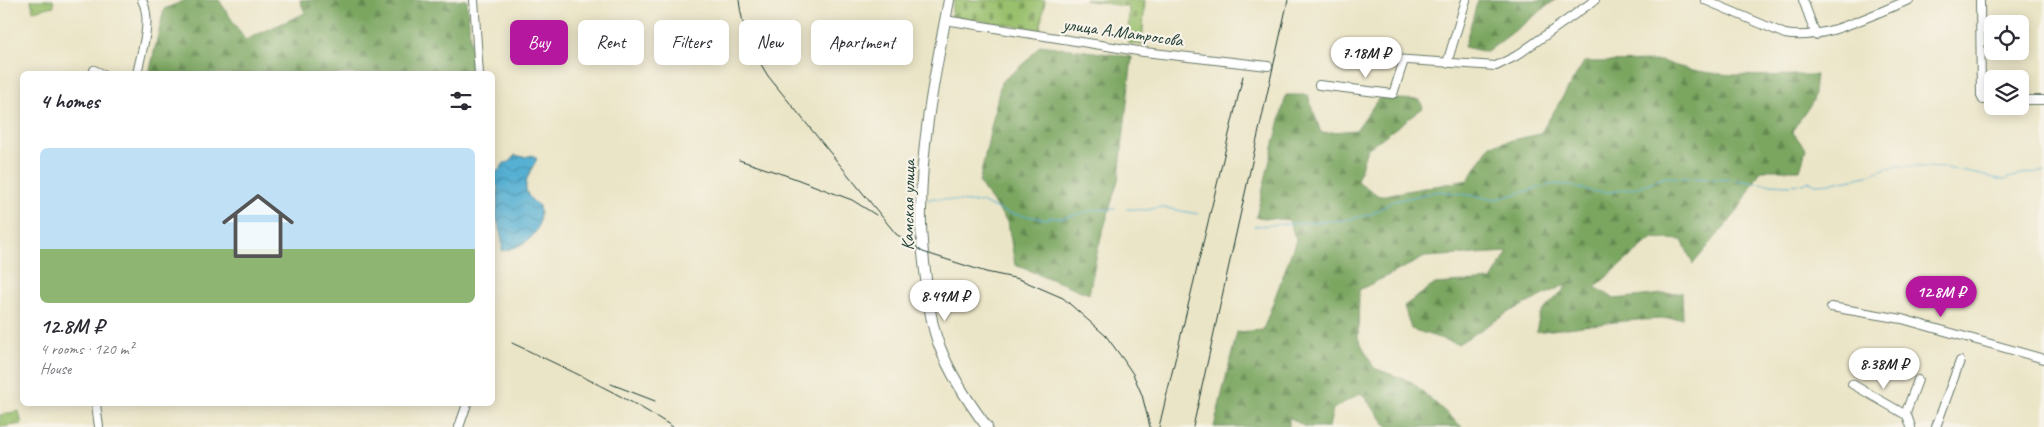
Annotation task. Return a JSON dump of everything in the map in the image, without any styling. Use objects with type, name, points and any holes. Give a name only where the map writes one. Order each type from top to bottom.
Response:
[{"type":"main road","name":"Камская улица","points":[[949,0],[924,154],[920,212],[923,259],[931,314],[938,344],[976,412],[987,427]]},
{"type":"street","points":[[138,71],[146,26],[145,6],[142,0]]},
{"type":"street","points":[[474,0],[479,71]]},
{"type":"street","points":[[1447,63],[1466,0]]},
{"type":"street","points":[[1394,59],[1491,66],[1503,64],[1595,0]]},
{"type":"street","points":[[1705,0],[1785,34],[1797,36],[1816,35],[1909,0]]},
{"type":"street","points":[[1803,0],[1816,35]]},
{"type":"street","points":[[1980,0],[1981,96],[1984,100]]},
{"type":"street","name":"улица А.Матросова","points":[[945,20],[1144,52],[1268,66]]},
{"type":"street","points":[[1320,84],[1393,94],[1404,60]]},
{"type":"street","points":[[2029,100],[2044,100]]},
{"type":"street","points":[[1831,307],[1902,319],[2044,359]]},
{"type":"street","points":[[1936,427],[1960,361]]},
{"type":"street","points":[[1906,415],[1918,380]]},
{"type":"street","points":[[1852,384],[1906,415],[1911,427]]},
{"type":"street","points":[[96,406],[99,427]]},
{"type":"street","points":[[459,427],[467,406]]},
{"type":"green space","points":[[31,0],[53,0],[54,6],[33,11]]},
{"type":"green space","points":[[186,0],[219,0],[245,40],[305,13],[300,0],[467,0],[473,71],[150,71],[164,9]]},
{"type":"green space","points":[[954,0],[1045,0],[1040,30],[951,16]]},
{"type":"green space","points":[[1085,0],[1145,0],[1142,45],[1128,43],[1129,7]]},
{"type":"green space","points":[[1478,0],[1555,0],[1487,52],[1464,47]]},
{"type":"green space","points":[[1040,45],[1132,57],[1119,177],[1098,248],[1089,294],[1015,265],[1008,223],[979,183],[1001,82],[1024,64]]},
{"type":"green space","points":[[1662,61],[1680,67],[1719,74],[1758,76],[1816,75],[1813,101],[1792,131],[1806,150],[1800,170],[1761,170],[1737,212],[1693,264],[1682,240],[1652,238],[1595,287],[1615,299],[1682,292],[1683,318],[1623,321],[1536,332],[1540,314],[1571,282],[1509,312],[1458,344],[1411,329],[1404,306],[1435,284],[1491,280],[1508,252],[1425,257],[1359,290],[1358,338],[1374,368],[1412,382],[1462,427],[1388,427],[1361,393],[1333,409],[1329,427],[1305,427],[1289,417],[1289,427],[1214,427],[1237,332],[1263,330],[1296,240],[1289,220],[1256,217],[1286,95],[1308,95],[1321,133],[1356,130],[1379,98],[1420,100],[1423,108],[1367,149],[1357,181],[1379,196],[1468,180],[1490,145],[1540,134],[1584,62]]},
{"type":"green space","points":[[19,411],[22,424],[0,427],[0,415]]},
{"type":"water","points":[[515,155],[524,157],[533,155],[537,159],[527,178],[526,189],[528,195],[539,206],[539,224],[536,231],[526,242],[502,251],[502,239],[496,217],[498,188],[495,183],[495,173],[504,163],[510,162]]},
{"type":"waterway","points":[[1254,226],[1346,220],[1371,214],[1394,201],[1439,191],[1497,199],[1553,184],[1568,185],[1595,192],[1611,192],[1634,188],[1666,177],[1737,180],[1787,185],[1804,184],[1809,181],[1816,184],[1833,183],[1867,176],[1886,168],[1899,166],[1947,168],[2004,180],[2021,174],[2044,172]]},
{"type":"waterway","points":[[928,200],[933,198],[981,202],[1007,213],[1045,219],[1053,217],[1063,218],[1093,210],[1115,209]]},
{"type":"waterway","points":[[1127,209],[1147,210],[1160,207],[1198,214]]},
{"type":"railway","points":[[739,0],[740,11],[749,40],[768,76],[896,234],[923,252],[986,272],[1019,279],[1063,298],[1106,336],[1123,359],[1133,374],[1142,395],[1150,427]]},
{"type":"railway","points":[[1193,427],[1288,0]]},
{"type":"railway","points":[[1159,427],[1243,76]]},
{"type":"railway","points":[[739,160],[852,200],[876,215]]},
{"type":"railway","points":[[512,343],[574,372],[673,427]]},
{"type":"railway","points":[[611,384],[655,401]]}]
